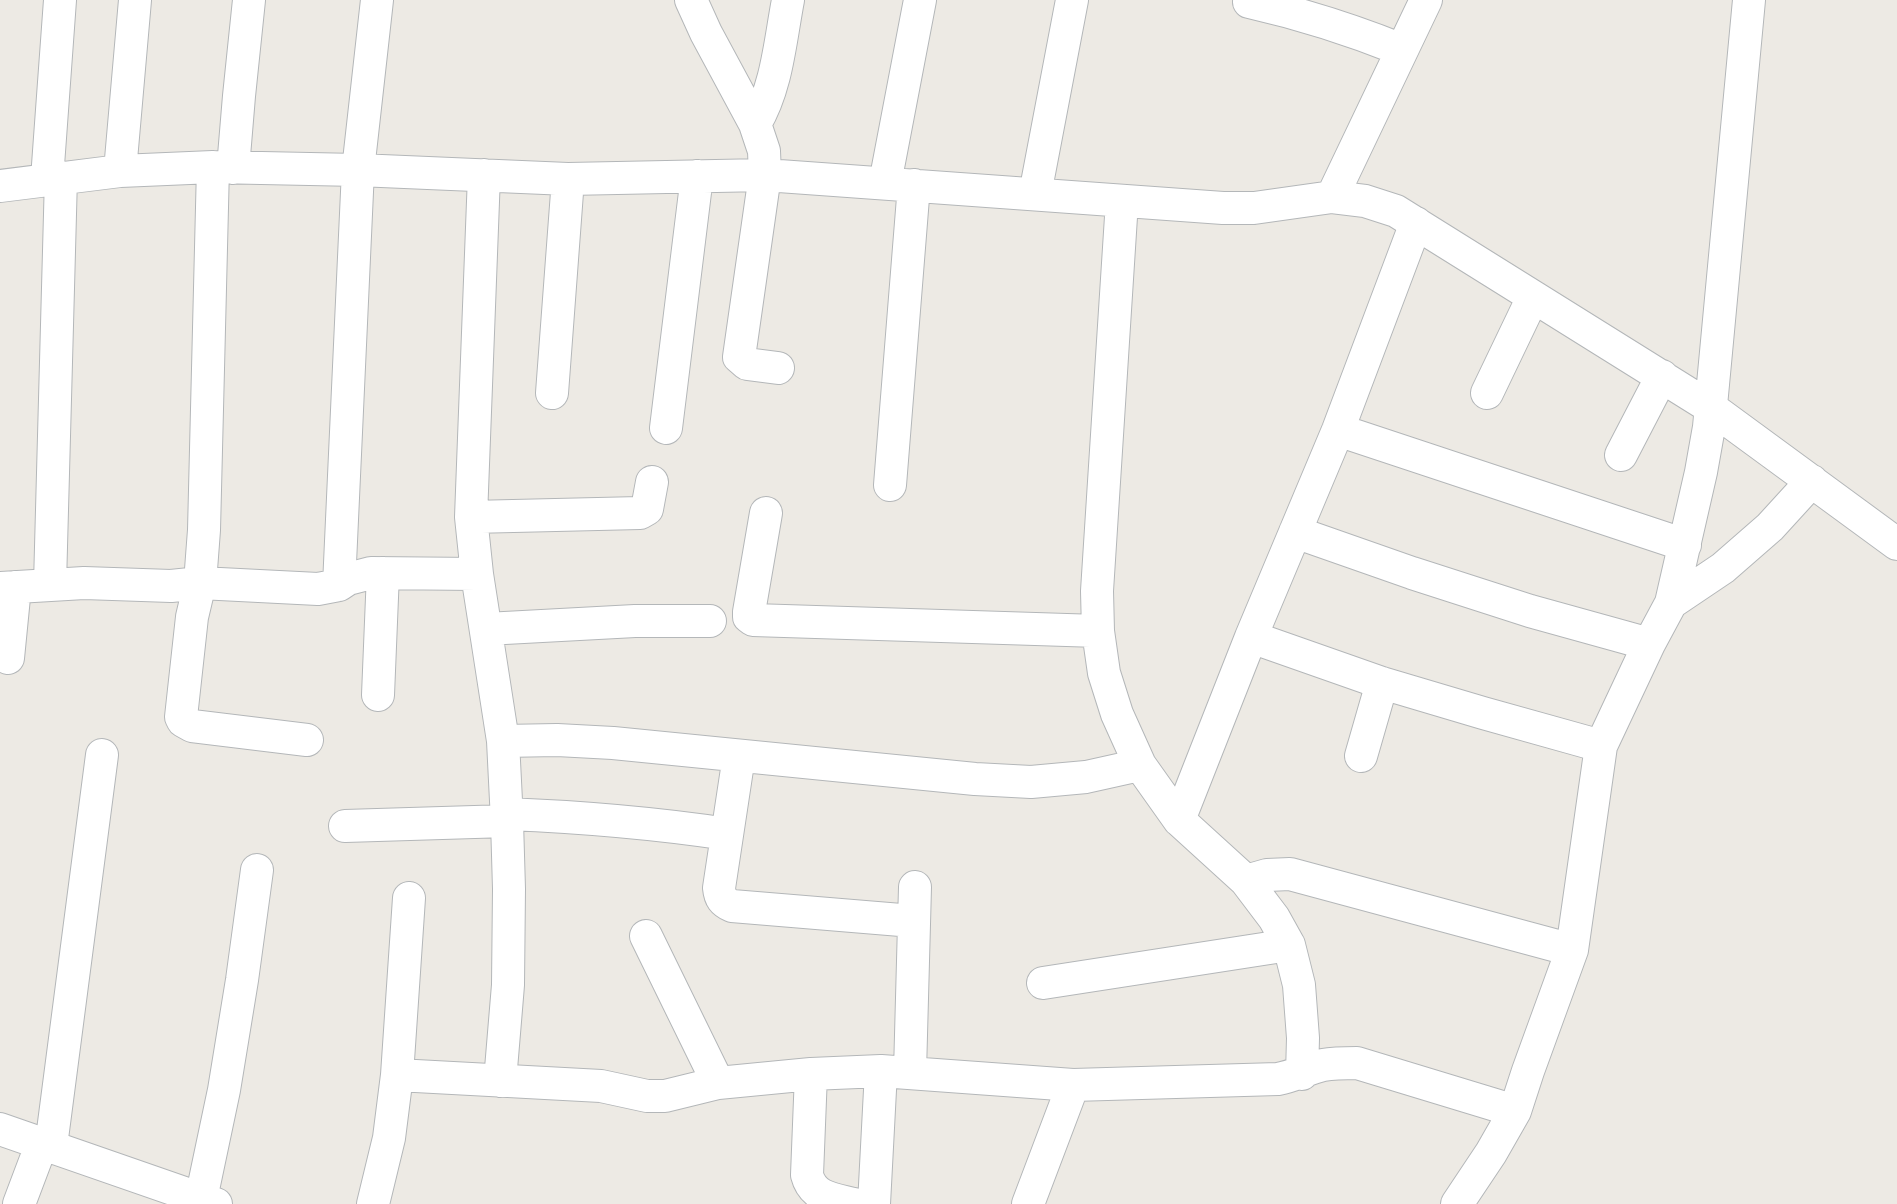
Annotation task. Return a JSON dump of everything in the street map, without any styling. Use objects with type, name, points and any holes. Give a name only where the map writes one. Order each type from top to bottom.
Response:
[{"type":"street","points":[[50,584],[54,178],[60,0]]},
{"type":"street","points":[[120,172],[135,0]]},
{"type":"street","points":[[250,0],[223,168],[200,583],[192,617],[180,712],[183,721],[192,726],[307,740]]},
{"type":"street","points":[[339,585],[358,170],[377,0]]},
{"type":"street","points":[[691,0],[755,124],[764,151],[765,175],[739,357],[747,364],[778,368]]},
{"type":"street","points":[[755,124],[772,86],[788,0]]},
{"type":"street","points":[[890,485],[900,184],[920,0]]},
{"type":"street","points":[[1035,194],[1072,0]]},
{"type":"street","points":[[1332,197],[1426,0]]},
{"type":"street","points":[[1457,1204],[1515,1111],[1572,950],[1601,746],[1671,603],[1706,450],[1749,0]]},
{"type":"street","points":[[1249,2],[1303,7],[1402,50]]},
{"type":"street","points":[[0,186],[120,172],[223,168],[358,170],[568,179],[765,175],[1223,208],[1254,208],[1332,197],[1365,201],[1396,211],[1662,376],[1710,407],[1897,544]]},
{"type":"street","points":[[484,175],[471,517],[477,574],[503,741],[507,817],[508,985],[500,1081]]},
{"type":"street","points":[[666,429],[698,176]]},
{"type":"street","points":[[552,393],[568,179]]},
{"type":"street","points":[[1122,201],[1097,591],[1098,631],[1104,673],[1117,714],[1140,765],[1179,820],[1245,881],[1274,918],[1289,945],[1299,985],[1303,1038],[1302,1073]]},
{"type":"street","points":[[1179,820],[1251,637],[1338,430],[1416,223]]},
{"type":"street","points":[[1487,393],[1534,297]]},
{"type":"street","points":[[1621,454],[1662,376]]},
{"type":"street","points":[[1338,430],[1685,545]]},
{"type":"street","points":[[1671,603],[1742,552],[1770,527],[1812,481]]},
{"type":"street","points":[[471,517],[644,512],[649,505],[652,482]]},
{"type":"street","points":[[766,513],[749,612],[753,620],[1098,631]]},
{"type":"street","points":[[1296,532],[1425,578],[1649,644]]},
{"type":"street","points":[[378,695],[383,573]]},
{"type":"street","points":[[8,658],[8,587],[84,583],[171,586],[200,583],[318,589],[339,585],[359,575],[477,574]]},
{"type":"street","points":[[486,629],[635,621],[710,621]]},
{"type":"street","points":[[1251,637],[1382,683],[1601,746]]},
{"type":"street","points":[[1361,756],[1382,683]]},
{"type":"street","points":[[503,741],[613,743],[975,779],[1031,782],[1086,776],[1140,765]]},
{"type":"street","points":[[19,1204],[47,1144],[102,755]]},
{"type":"street","points":[[739,756],[719,888],[724,903],[732,906],[914,921]]},
{"type":"street","points":[[345,826],[507,817],[593,818],[654,823],[727,834]]},
{"type":"street","points":[[0,1129],[208,1201],[257,870]]},
{"type":"street","points":[[1245,881],[1267,875],[1290,874],[1572,950]]},
{"type":"street","points":[[874,1204],[896,1072],[914,921],[915,887]]},
{"type":"street","points":[[373,1204],[389,1138],[397,1075],[409,898]]},
{"type":"street","points":[[646,936],[718,1083]]},
{"type":"street","points":[[1043,983],[1289,945]]},
{"type":"street","points":[[397,1075],[601,1086],[647,1096],[665,1096],[718,1083],[811,1074],[896,1072],[1073,1085],[1278,1079],[1320,1066],[1357,1063],[1515,1111]]},
{"type":"street","points":[[811,1074],[807,1175],[810,1184],[824,1196],[854,1204]]},
{"type":"street","points":[[1028,1204],[1073,1085]]}]
